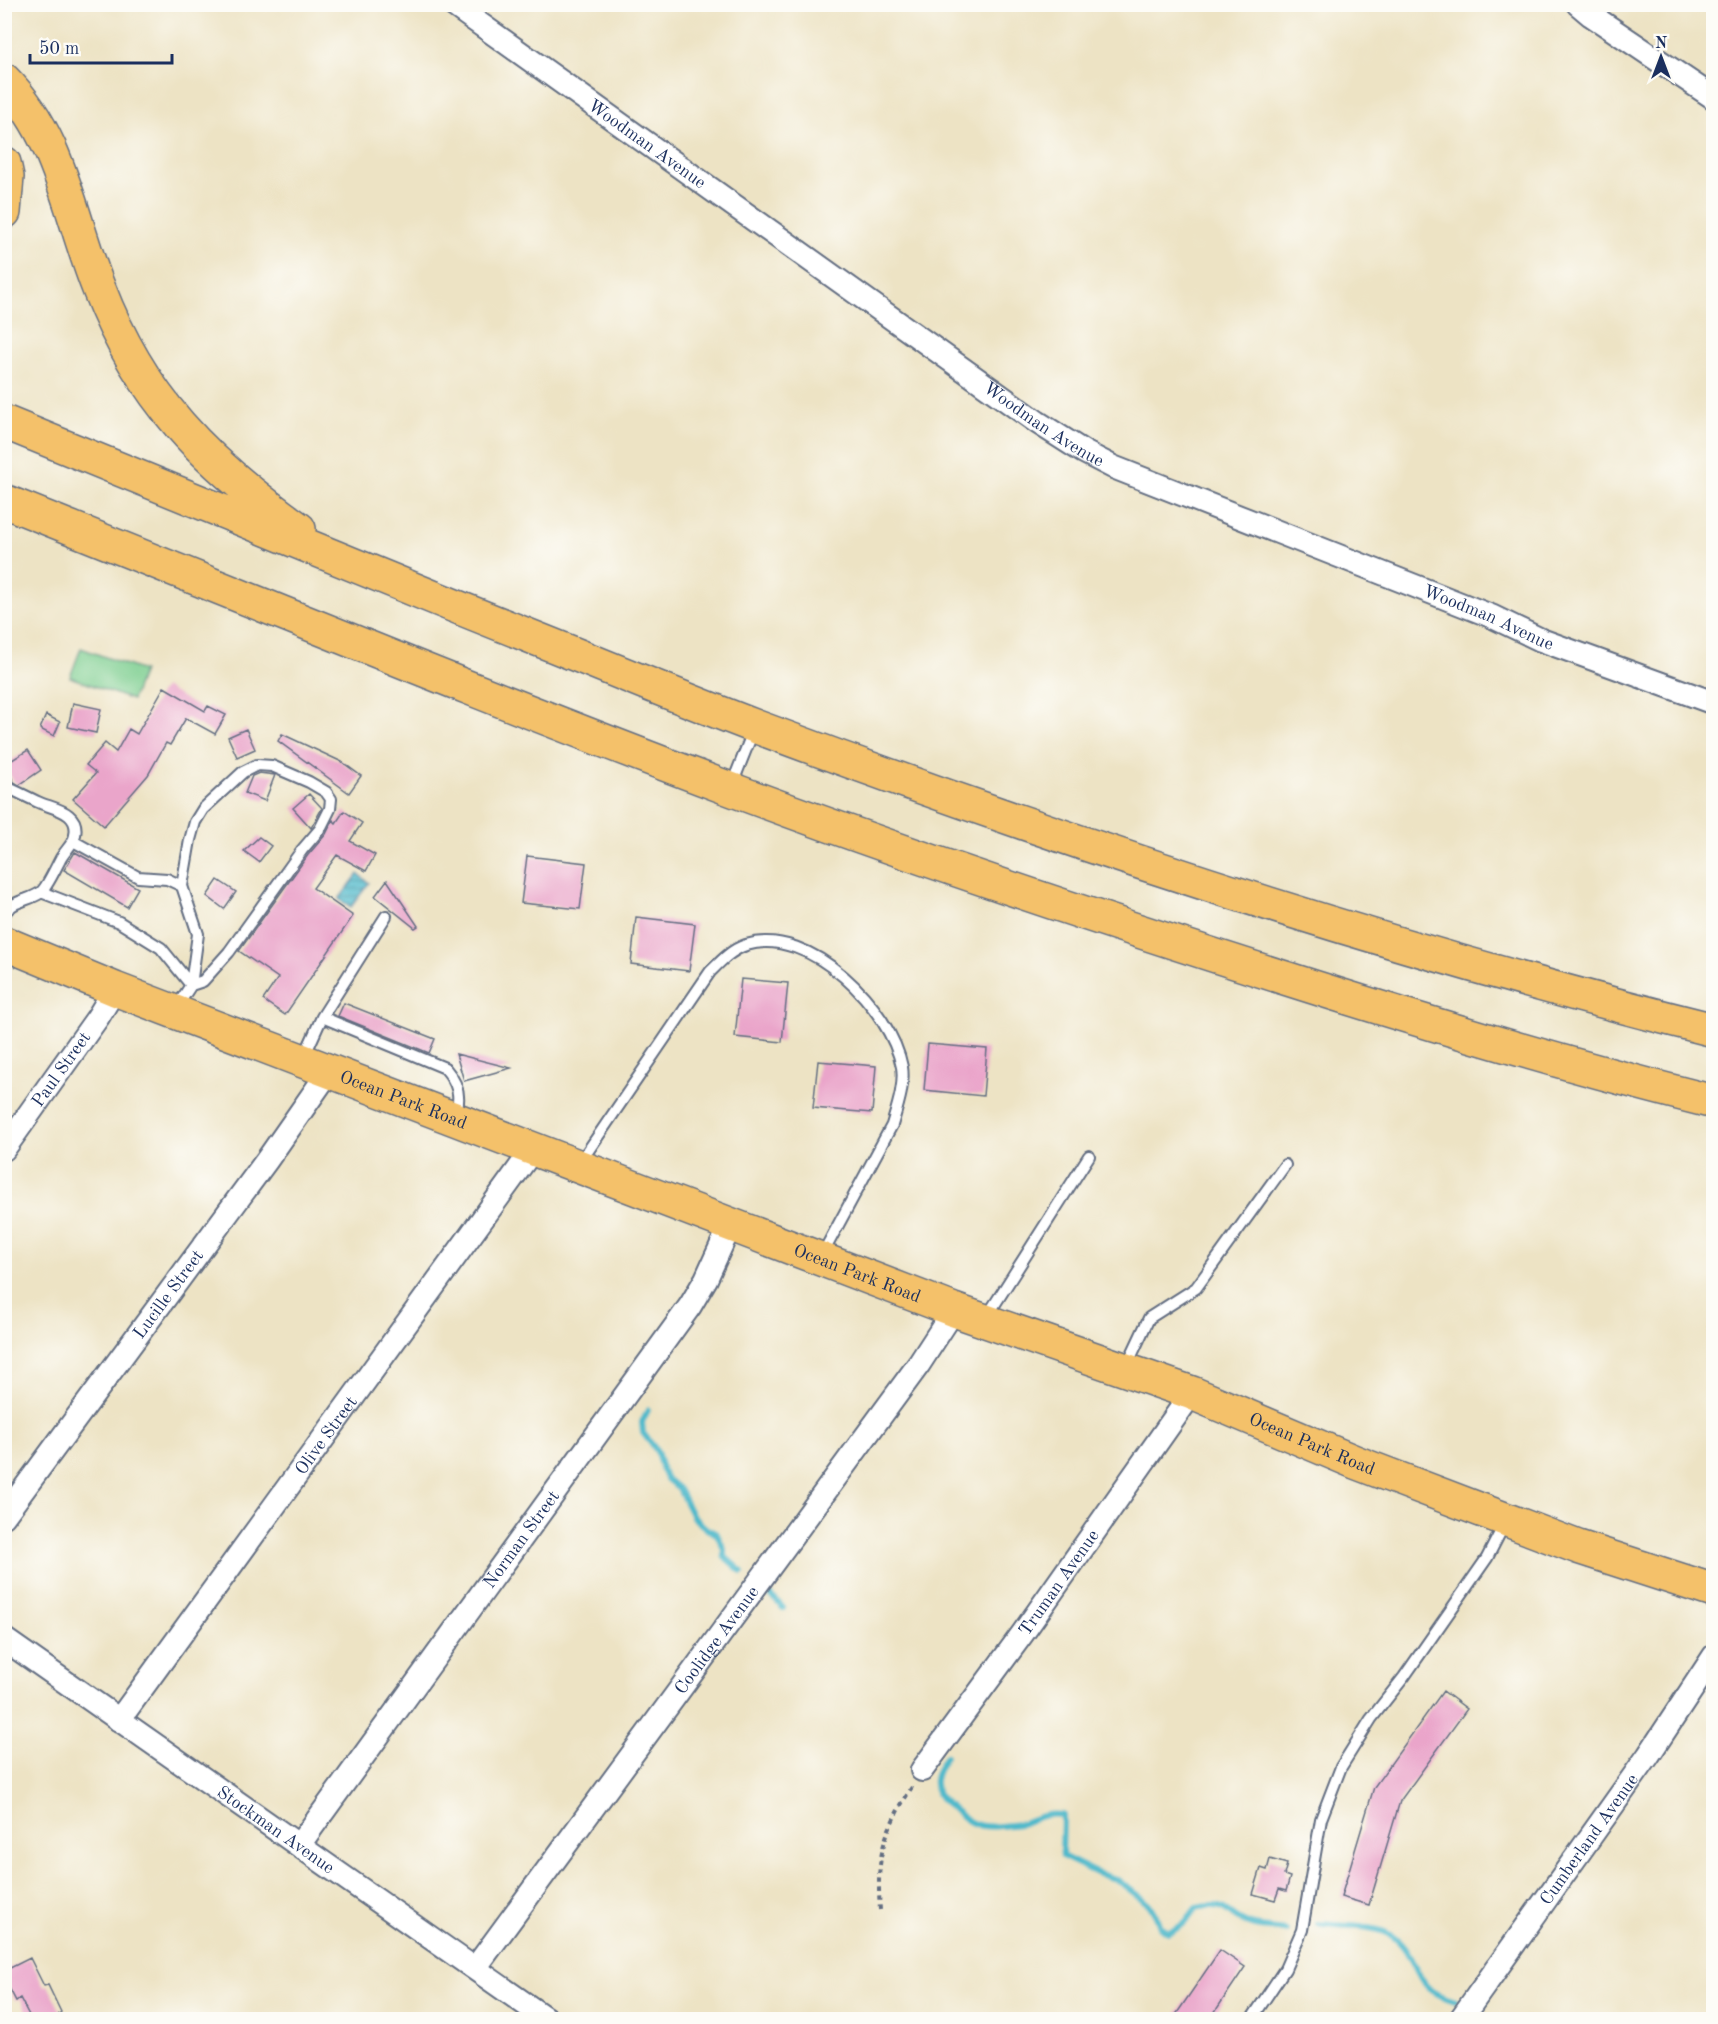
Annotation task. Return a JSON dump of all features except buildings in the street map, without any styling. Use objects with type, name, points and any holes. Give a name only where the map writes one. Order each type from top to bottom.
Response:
[{"type":"main road","points":[[4,80],[33,116],[57,163],[98,288],[115,328],[159,400],[184,432],[225,472],[265,505],[347,563]]},
{"type":"main road","points":[[4,163],[7,177],[4,212]]},
{"type":"main road","points":[[4,422],[347,563],[755,726],[1029,825],[1178,875],[1444,957],[1713,1030]]},
{"type":"main road","points":[[4,501],[502,700],[862,838],[1112,923],[1387,1010],[1713,1102]]},
{"type":"main road","name":"Ocean Park Road","points":[[4,943],[116,989],[182,998],[316,1065],[954,1310],[1192,1394],[1354,1462],[1507,1521],[1608,1558],[1713,1591]]},
{"type":"street","name":"Woodman Avenue","points":[[452,4],[1037,422],[1084,452],[1113,467],[1491,616],[1541,640],[1713,703]]},
{"type":"street","points":[[1578,4],[1713,99]]},
{"type":"street","name":"Paul Street","points":[[4,1149],[99,1017],[116,989]]},
{"type":"street","name":"Lucille Street","points":[[4,1516],[260,1170],[316,1065]]},
{"type":"street","name":"Olive Street","points":[[119,1720],[534,1149]]},
{"type":"street","name":"Norman Street","points":[[298,1845],[684,1314],[706,1279],[731,1224]]},
{"type":"street","name":"Coolidge Avenue","points":[[476,1967],[919,1364],[954,1310]]},
{"type":"street","name":"Truman Avenue","points":[[922,1770],[1023,1633],[1192,1394]]},
{"type":"street","name":"Stockman Avenue","points":[[4,1639],[548,2019]]},
{"type":"street","name":"Cumberland Avenue","points":[[1460,2019],[1648,1756],[1713,1656]]},
{"type":"lane","points":[[730,789],[755,726]]},
{"type":"lane","points":[[257,765],[272,766],[326,792],[331,799],[330,809],[320,829],[229,952],[203,981],[182,998],[198,934],[182,886],[190,840],[195,822],[203,809],[243,772],[257,765]]},
{"type":"lane","points":[[4,786],[68,814],[75,825],[73,841],[41,892],[13,905],[4,914]]},
{"type":"lane","points":[[73,841],[138,877],[167,879],[182,886]]},
{"type":"lane","points":[[41,892],[119,922],[161,948],[182,998]]},
{"type":"lane","points":[[316,1065],[322,1017],[386,916]]},
{"type":"lane","points":[[578,1166],[710,972],[721,961],[735,950],[764,942],[814,955],[839,972],[872,1006],[892,1038],[903,1070],[898,1107],[892,1125],[820,1258]]},
{"type":"lane","points":[[322,1017],[445,1068],[451,1075],[460,1097],[460,1104],[453,1118]]},
{"type":"lane","points":[[984,1321],[1089,1156]]},
{"type":"lane","points":[[1125,1370],[1149,1318],[1196,1288],[1286,1165]]},
{"type":"lane","points":[[1251,2019],[1278,1981],[1302,1930],[1321,1819],[1341,1767],[1371,1719],[1404,1677],[1487,1558],[1507,1521]]},
{"type":"path","points":[[880,1910],[878,1882],[881,1850],[891,1821],[922,1770]]},
{"type":"green space","points":[[81,648],[143,671],[132,700],[70,677]]},
{"type":"water","points":[[358,874],[369,883],[351,907],[339,899]]},
{"type":"waterway","points":[[648,1410],[642,1422],[643,1433],[657,1451],[667,1479],[679,1489],[693,1517],[717,1534],[724,1549],[724,1556],[742,1572]]},
{"type":"waterway","points":[[771,1595],[783,1608]]},
{"type":"waterway","points":[[946,1756],[938,1769],[935,1787],[941,1798],[960,1815],[976,1825],[991,1827],[1020,1824],[1047,1815],[1063,1815],[1062,1856],[1099,1874],[1116,1879],[1149,1904],[1160,1927],[1168,1932],[1184,1923],[1196,1908],[1207,1906],[1221,1907],[1248,1924],[1286,1931]]},
{"type":"waterway","points":[[1319,1924],[1365,1927],[1389,1934],[1403,1946],[1427,1987],[1437,1994],[1456,2001]]},
{"type":"waterway","points":[[1479,2018],[1483,2020]]}]
